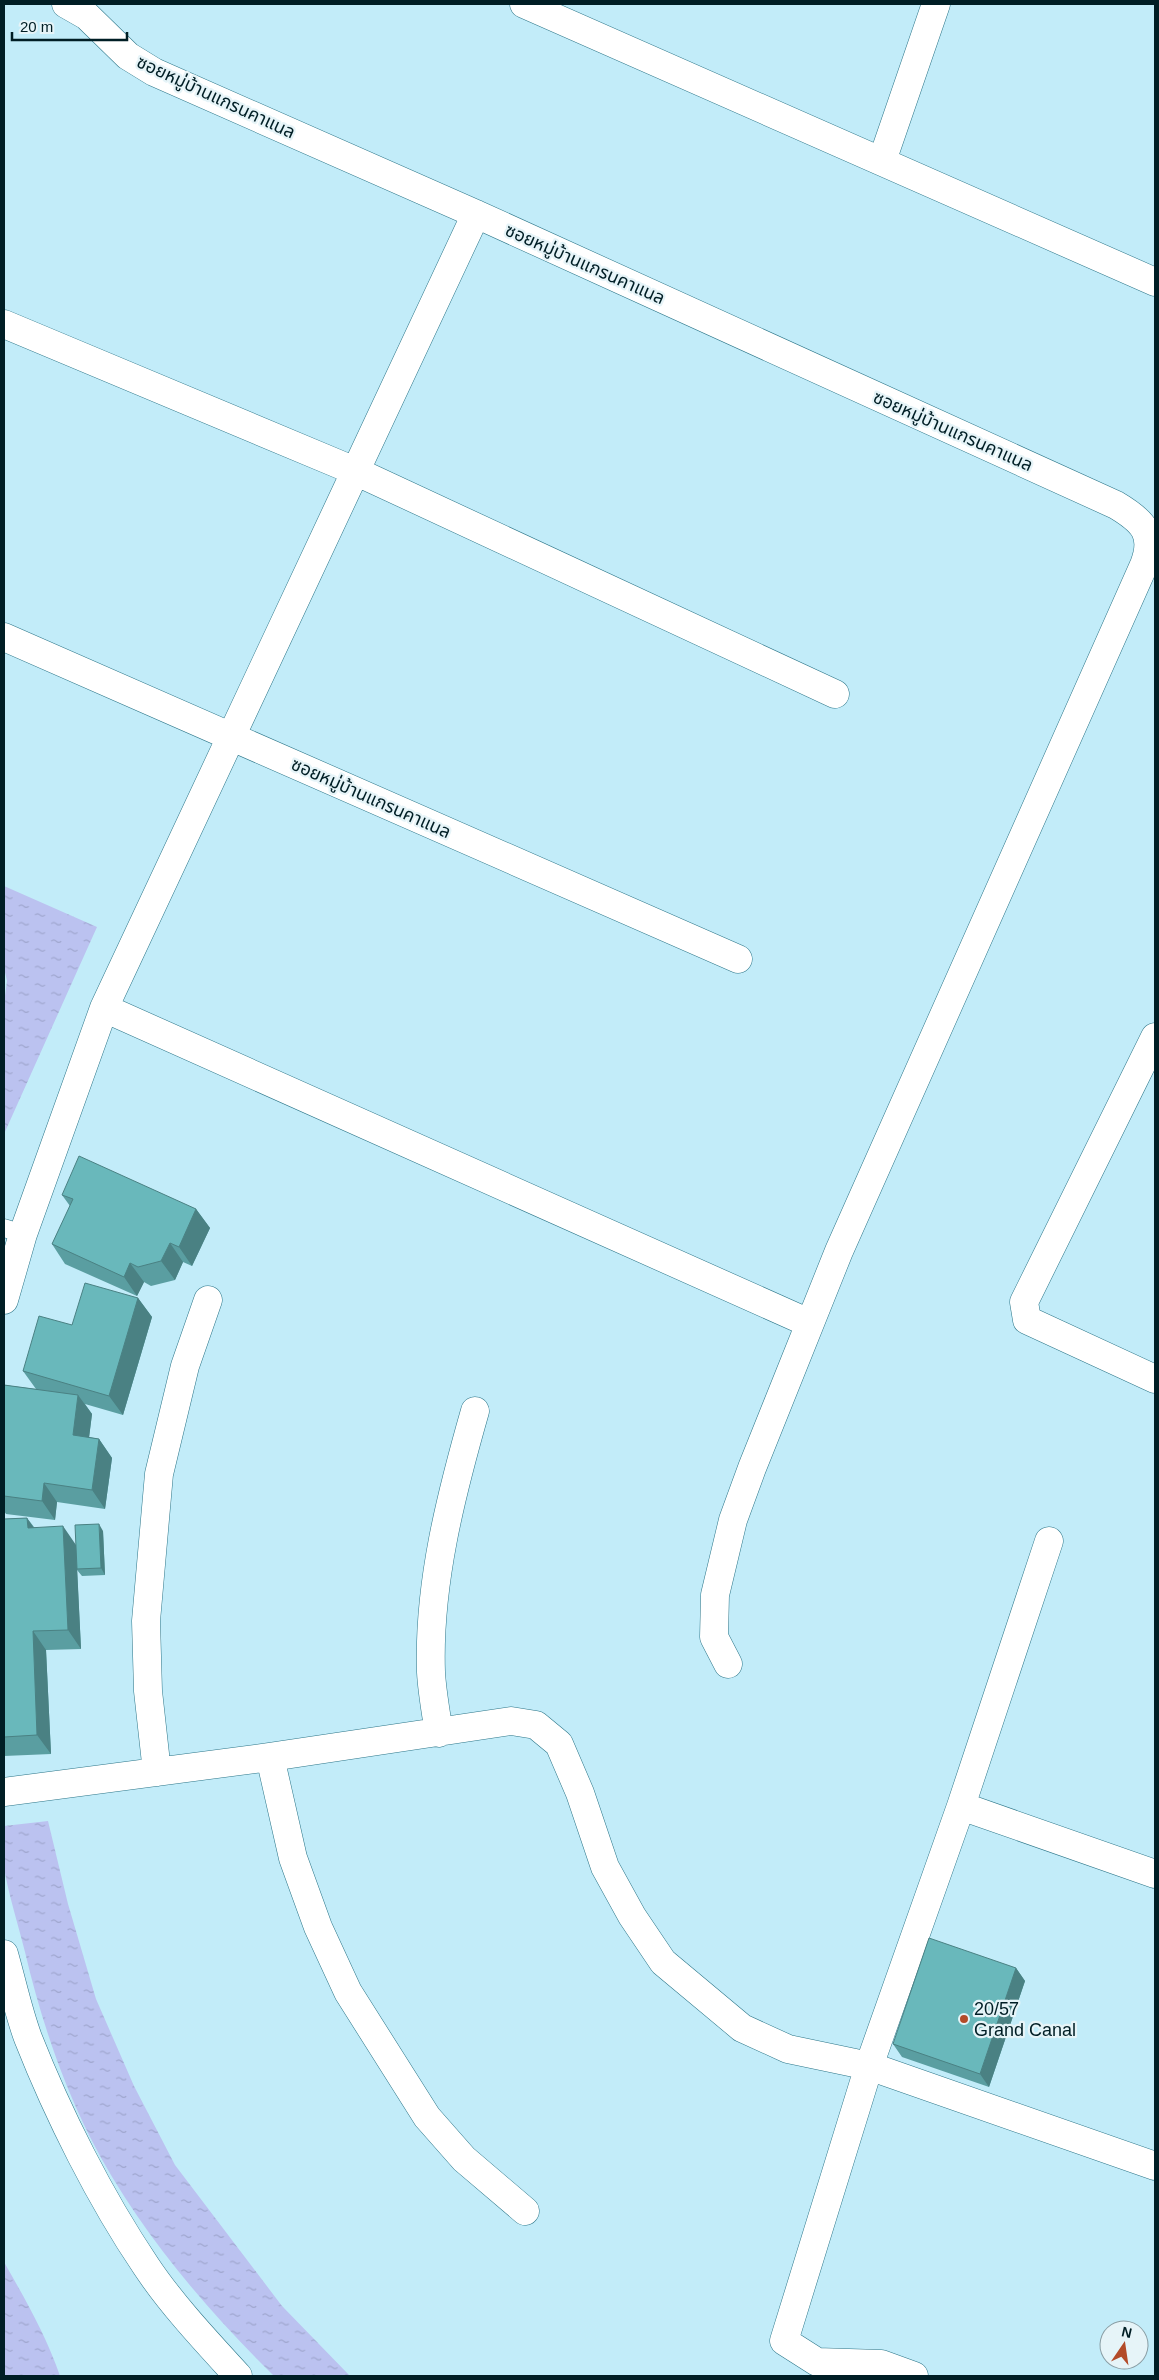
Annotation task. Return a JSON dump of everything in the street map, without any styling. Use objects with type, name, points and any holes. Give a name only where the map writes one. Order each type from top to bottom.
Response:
[{"type":"street","name":"ซอยหมู่บ้านแกรนคาแนล","points":[[66,4],[87,16],[128,56],[154,72],[476,214],[1116,506],[1136,516],[1147,532],[1150,550],[839,1251],[749,1476],[733,1520],[715,1595],[714,1637],[728,1664]]},
{"type":"street","points":[[524,4],[1155,282]]},
{"type":"street","points":[[882,161],[936,4]]},
{"type":"street","points":[[4,1300],[13,1231],[104,1008],[476,214]]},
{"type":"street","points":[[4,324],[355,471],[835,694]]},
{"type":"street","name":"ซอยหมู่บ้านแกรนคาแนล","points":[[4,636],[738,959]]},
{"type":"street","points":[[104,1008],[809,1323]]},
{"type":"street","points":[[1155,1037],[1024,1302],[1027,1320],[1155,1379]]},
{"type":"street","points":[[157,1772],[148,1691],[146,1621],[159,1474],[185,1366],[208,1300]]},
{"type":"street","points":[[439,1733],[431,1673],[433,1610],[448,1515],[475,1411]]},
{"type":"street","points":[[914,2376],[880,2364],[817,2362],[784,2341],[869,2066],[961,1806],[1049,1541]]},
{"type":"street","points":[[4,1792],[270,1757],[511,1721],[536,1725],[559,1744],[580,1793],[605,1867],[632,1916],[663,1962],[742,2028],[788,2049],[869,2066],[1155,2166]]},
{"type":"street","points":[[270,1757],[293,1858],[318,1927],[348,1992],[427,2118],[464,2159],[525,2211]]},
{"type":"street","points":[[961,1806],[1155,1874]]},
{"type":"street","points":[[4,1954],[28,2036],[47,2081],[110,2208],[146,2267],[198,2332],[238,2376]]},
{"type":"water","points":[[4,886],[97,927],[4,1134],[4,1003],[7,981],[4,968]]},
{"type":"water","points":[[48,1821],[68,1904],[96,1999],[134,2086],[175,2165],[282,2306],[350,2376],[274,2376],[222,2322],[173,2264],[128,2202],[90,2137],[70,2093],[45,2023],[31,1976],[4,1868],[4,1826]]},
{"type":"water","points":[[4,2262],[42,2332],[60,2376],[4,2376]]},
{"type":"building","points":[[79,1156],[196,1209],[179,1247],[170,1243],[161,1261],[138,1267],[130,1263],[124,1277],[52,1244],[73,1199],[62,1195]]},
{"type":"building","points":[[85,1283],[138,1298],[109,1396],[23,1371],[39,1316],[72,1325]]},
{"type":"building","points":[[4,1385],[78,1395],[73,1435],[99,1439],[92,1490],[44,1483],[42,1501],[4,1496]]},
{"type":"building","points":[[27,1518],[28,1528],[63,1526],[68,1630],[33,1631],[37,1735],[4,1737],[4,1519]]},
{"type":"building","points":[[99,1524],[101,1568],[77,1569],[75,1525]]},
{"type":"building","name":"20/57 Grand Canal","points":[[929,1938],[1016,1968],[980,2074],[893,2044]]},
{"type":"place","name":"20/57 Grand Canal","points":[[964,2019]]}]
